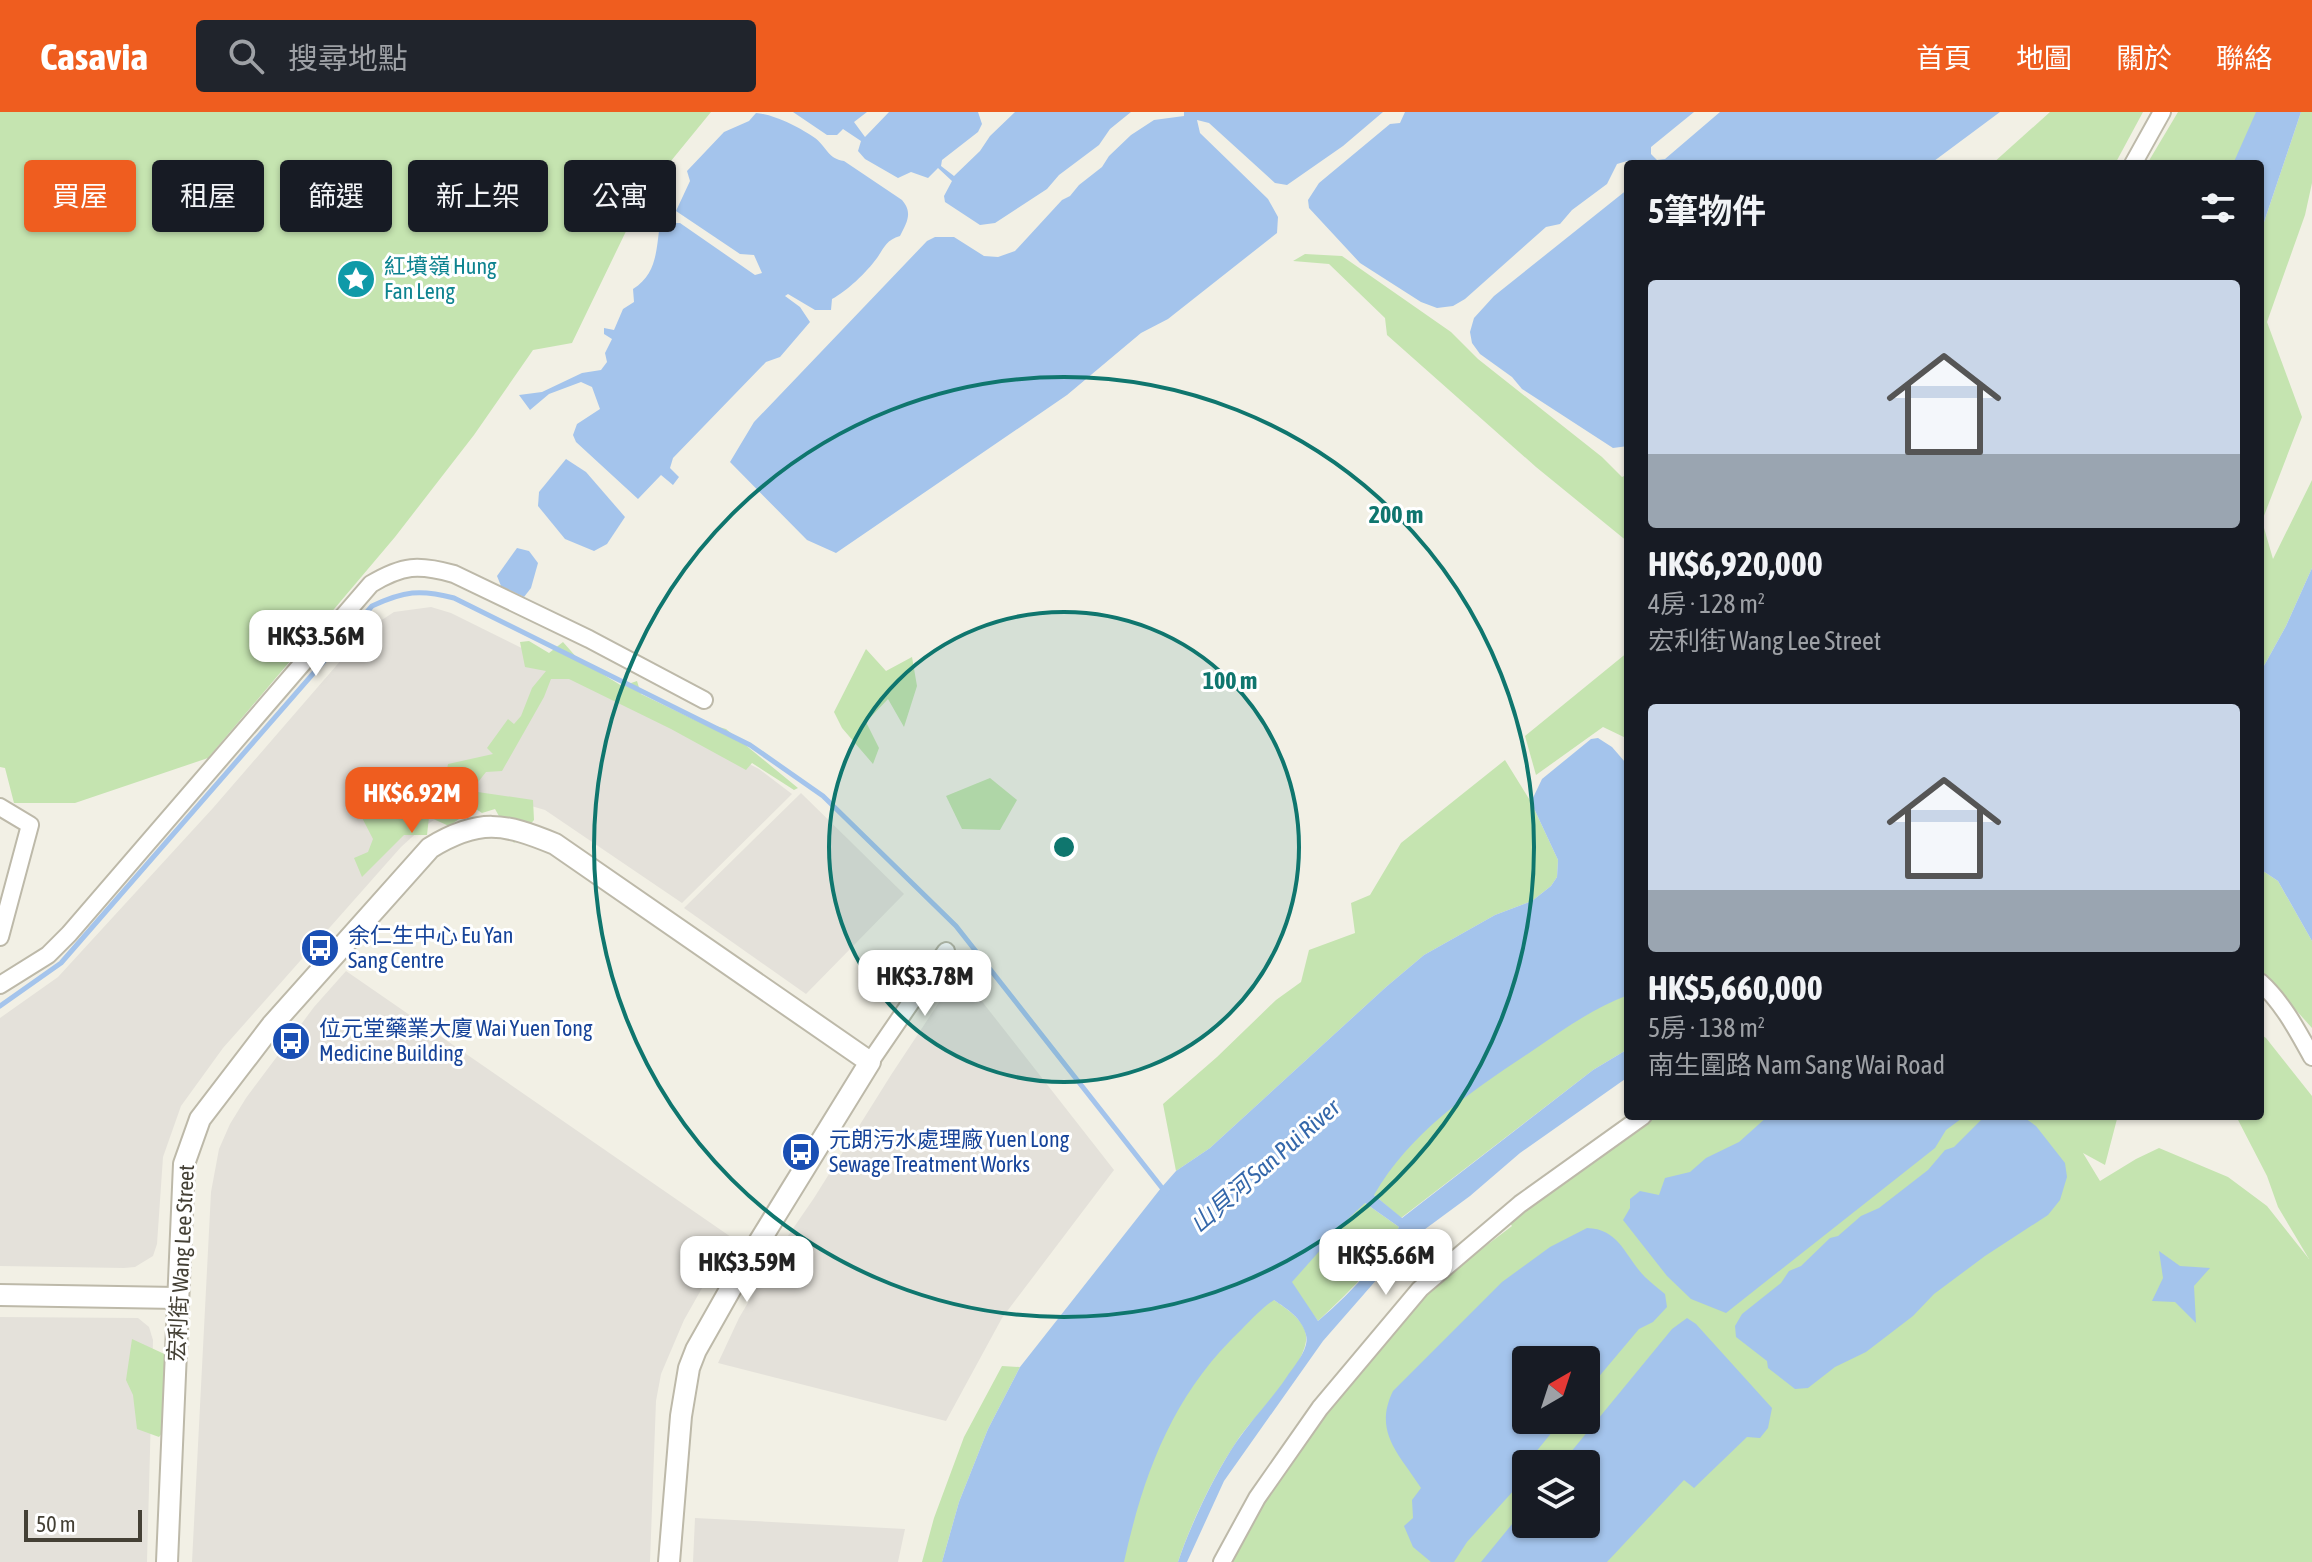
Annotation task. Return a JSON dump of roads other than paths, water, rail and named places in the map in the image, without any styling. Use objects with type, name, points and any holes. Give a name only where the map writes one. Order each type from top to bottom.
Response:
[{"type":"street","points":[[2135,160],[2162,112]]},
{"type":"street","points":[[0,985],[48,955],[69,934],[371,584],[400,568],[431,568],[454,574],[589,639],[704,700]]},
{"type":"street","points":[[0,807],[30,825],[0,937]]},
{"type":"street","name":"宏利街 Wang Lee Street","points":[[167,1562],[184,1164],[200,1119],[272,1025],[430,848],[453,834],[502,826],[555,844],[870,1062]]},
{"type":"street","points":[[669,1562],[681,1416],[689,1368],[696,1350],[742,1268],[870,1062],[946,951]]},
{"type":"street","points":[[2264,985],[2291,1019],[2312,1057]]},
{"type":"street","points":[[1222,1562],[1257,1498],[1320,1408],[1420,1289],[1520,1204],[1637,1120]]},
{"type":"street","points":[[0,1295],[177,1298]]},
{"type":"water","points":[[793,112],[867,112],[854,122],[865,137],[889,112],[978,112],[982,124],[978,132],[942,160],[941,166],[954,176],[1015,112],[1131,112],[1110,129],[1099,145],[1059,175],[1047,189],[995,223],[980,225],[945,202],[944,196],[952,181],[938,168],[928,178],[911,172],[898,178],[865,159],[858,151],[861,141],[843,129],[837,135],[827,135]]},
{"type":"water","points":[[1184,112],[1383,112],[1343,146],[1287,185],[1275,183],[1209,123],[1197,120],[1200,133],[1268,199],[1278,217],[1277,233],[1168,319],[1141,333],[1067,395],[836,553],[807,540],[730,462],[754,422],[927,241],[935,237],[954,237],[984,256],[998,257],[1015,251],[1062,200],[1102,167],[1131,135],[1154,120],[1184,116]]},
{"type":"water","points":[[1405,112],[1694,112],[1651,147],[1651,154],[1657,160],[1624,160],[1617,164],[1607,184],[1572,210],[1560,224],[1546,227],[1465,299],[1453,306],[1437,308],[1421,302],[1360,263],[1309,208],[1308,200],[1319,183],[1390,124],[1400,123]]},
{"type":"water","points":[[1720,112],[2000,112],[1935,160],[1657,160],[1665,159]]},
{"type":"water","points":[[2256,112],[2301,112],[2264,222],[2264,160],[2235,160]]},
{"type":"water","points":[[756,113],[763,114],[802,130],[819,141],[834,158],[844,161],[902,200],[908,213],[907,222],[900,236],[888,242],[873,264],[832,299],[831,310],[815,310],[788,294],[785,296],[800,307],[810,322],[780,357],[766,362],[673,458],[670,468],[679,477],[673,485],[661,475],[638,499],[576,442],[573,435],[577,424],[600,409],[592,387],[581,382],[549,394],[530,410],[519,395],[542,392],[582,373],[601,370],[607,362],[605,353],[612,339],[604,334],[604,328],[614,330],[623,309],[634,302],[633,289],[650,271],[659,232],[676,232],[676,223],[755,275],[762,273],[754,255],[740,254],[676,211],[690,181],[687,171],[724,132],[749,121]]},
{"type":"water","points":[[1624,192],[1624,447],[1613,448],[1522,389],[1512,377],[1480,354],[1472,343],[1470,332],[1474,318],[1494,296]]},
{"type":"water","points":[[566,459],[586,472],[625,517],[607,544],[594,551],[565,539],[538,506],[539,492]]},
{"type":"water","points":[[517,548],[529,551],[538,563],[531,588],[524,597],[501,586],[497,576]]},
{"type":"water","points":[[2312,568],[2312,941],[2278,881],[2264,872],[2264,666]]},
{"type":"water","name":"山貝河 San Pui River","points":[[1598,738],[1612,747],[1624,761],[1624,997],[1578,1020],[1465,1097],[1406,1151],[1374,1195],[1402,1218],[1593,1070],[1624,1051],[1624,1080],[1520,1153],[1470,1196],[1413,1238],[1323,1341],[1224,1481],[1187,1562],[1178,1562],[1220,1468],[1306,1346],[1306,1335],[1301,1324],[1274,1300],[1218,1354],[1180,1408],[1152,1466],[1124,1562],[942,1562],[959,1502],[988,1429],[1020,1367],[1176,1171],[1210,1148],[1424,955],[1495,915],[1532,901],[1551,886],[1557,877],[1558,860],[1531,802],[1542,779],[1591,739]],"holes":[[[1365,1203],[1399,1227],[1363,1278],[1318,1321],[1292,1282]]]},
{"type":"water","points":[[1764,1120],[1960,1120],[1946,1130],[1935,1148],[1726,1313],[1691,1299],[1667,1276],[1623,1220],[1630,1208],[1630,1199],[1640,1191],[1659,1195],[1665,1178],[1690,1172],[1706,1158],[1739,1142]]},
{"type":"water","points":[[1981,1120],[2028,1120],[2036,1126],[2065,1163],[2067,1177],[2060,1200],[2048,1215],[1934,1294],[1913,1316],[1866,1352],[1835,1367],[1808,1388],[1795,1389],[1768,1368],[1767,1361],[1736,1337],[1735,1326],[1742,1314],[1830,1238],[1838,1236],[1861,1216],[1879,1208],[1928,1170],[1945,1150],[1954,1147]]},
{"type":"water","points":[[1587,1228],[1607,1233],[1621,1245],[1645,1277],[1665,1294],[1667,1307],[1653,1322],[1639,1329],[1600,1375],[1600,1346],[1512,1346],[1512,1434],[1551,1434],[1537,1450],[1512,1450],[1512,1492],[1467,1542],[1454,1562],[1431,1562],[1413,1547],[1404,1526],[1413,1518],[1412,1500],[1421,1488],[1397,1453],[1387,1431],[1386,1419],[1393,1391],[1502,1282],[1550,1247]]},
{"type":"water","points":[[2159,1251],[2180,1266],[2210,1268],[2194,1286],[2196,1323],[2175,1302],[2152,1301],[2163,1278]]},
{"type":"water","points":[[1687,1318],[1696,1324],[1772,1408],[1768,1428],[1760,1438],[1747,1437],[1694,1488],[1684,1480],[1607,1562],[1481,1562],[1512,1524],[1512,1538],[1600,1538],[1600,1450],[1573,1450],[1586,1434],[1600,1434],[1600,1417],[1672,1329]]},
{"type":"waterway","points":[[0,1006],[61,963],[372,606],[412,593],[431,593],[454,598],[750,745],[823,796],[956,926],[1166,1193]]},
{"type":"place","name":"紅墳嶺 Hung Fan Leng","points":[[356,279]]},
{"type":"place","name":"余仁生中心 Eu Yan Sang Centre","points":[[320,948]]},
{"type":"place","name":"位元堂藥業大廈 Wai Yuen Tong Medicine Building","points":[[291,1041]]},
{"type":"place","name":"元朗污水處理廠 Yuen Long Sewage Treatment Works","points":[[801,1152]]}]
